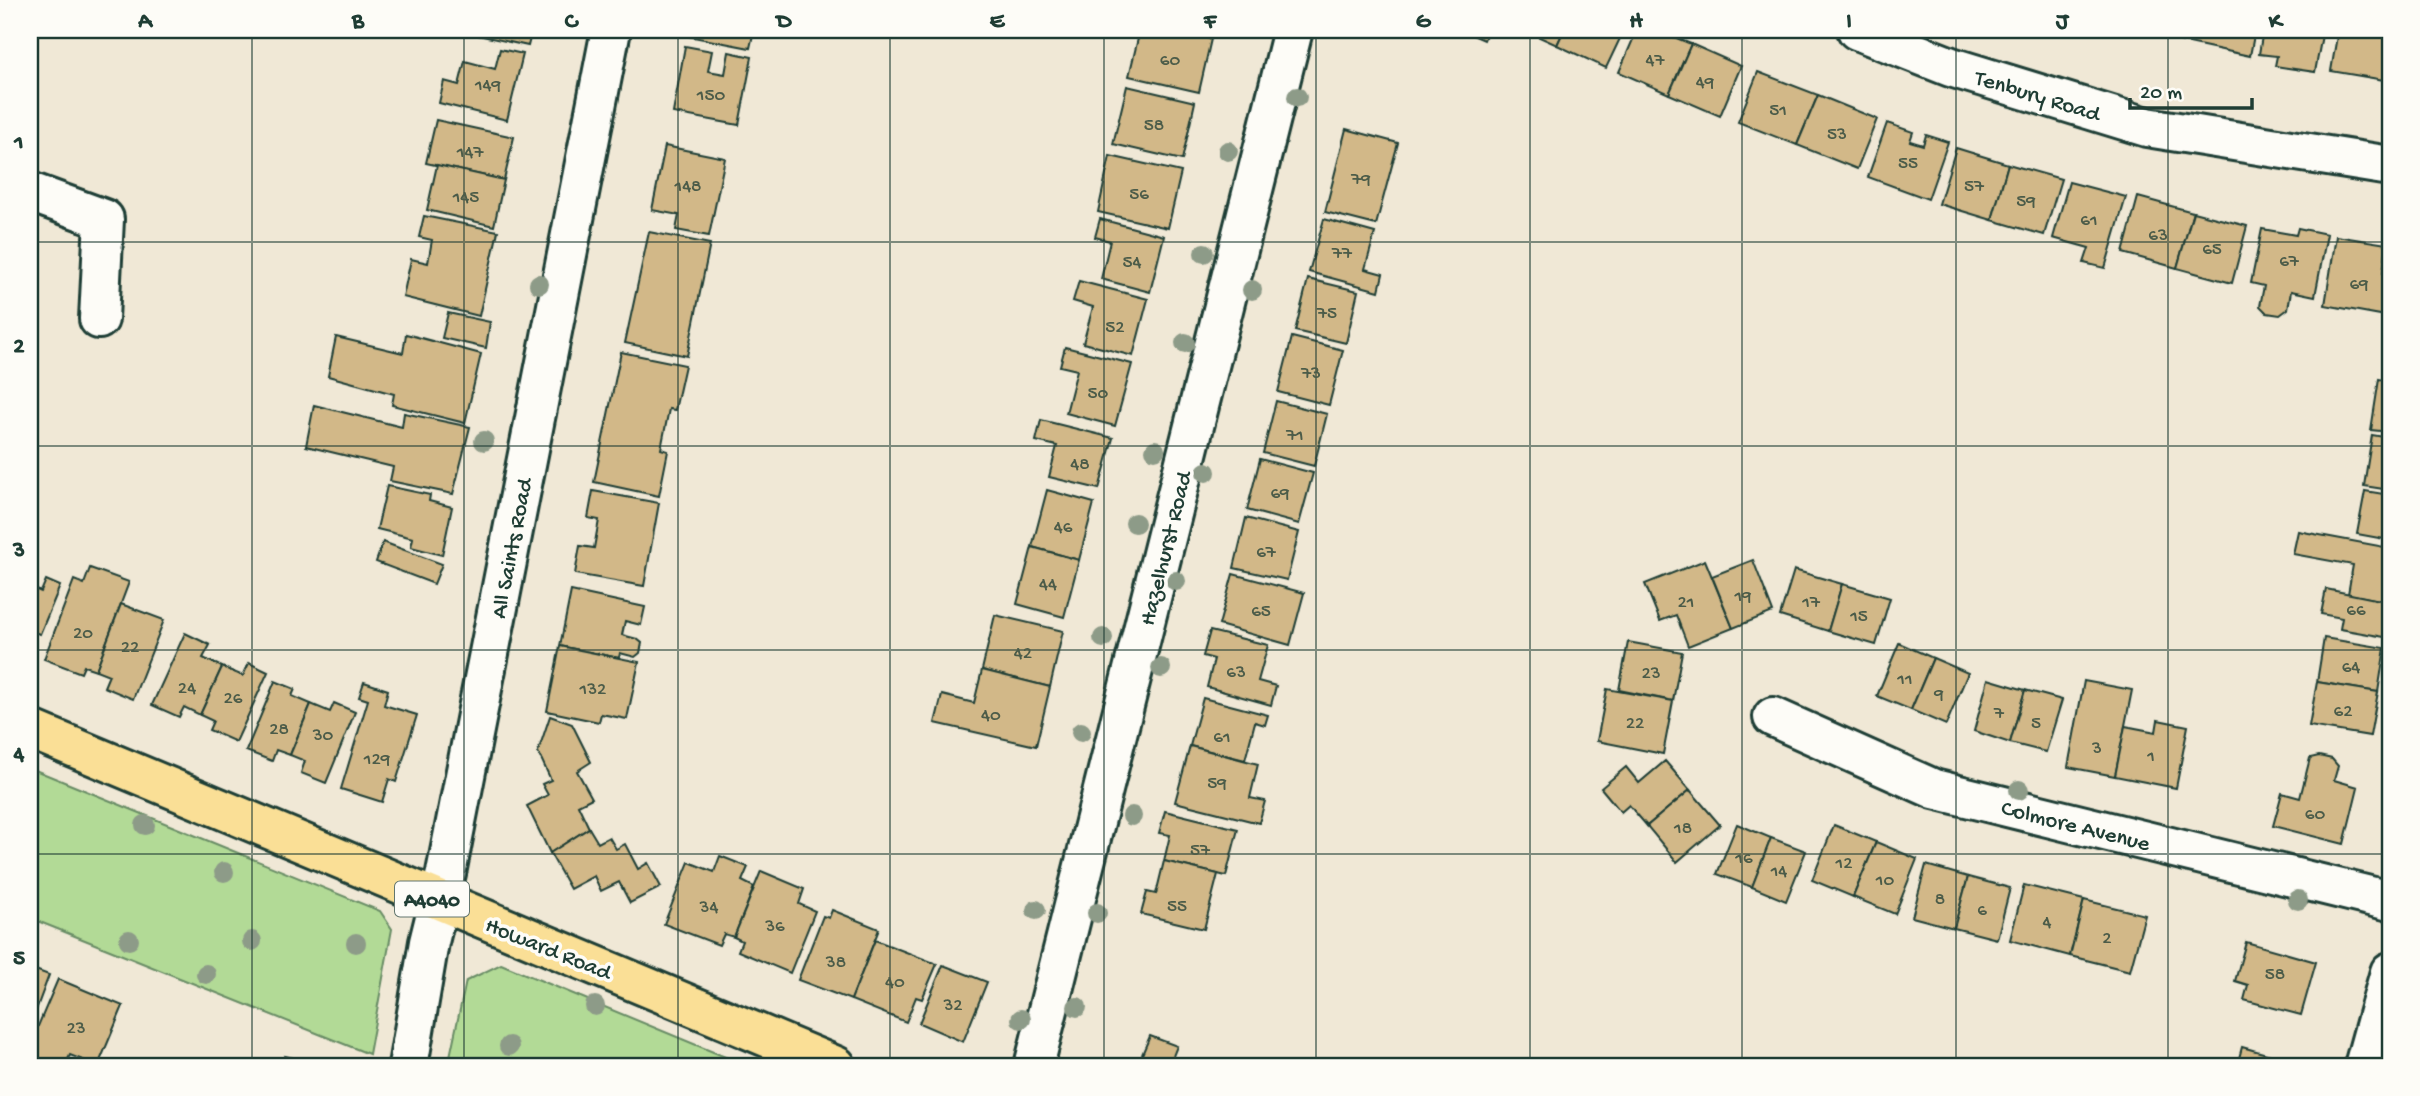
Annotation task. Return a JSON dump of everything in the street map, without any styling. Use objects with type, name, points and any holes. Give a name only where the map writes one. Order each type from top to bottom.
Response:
[{"type":"main road","name":"Howard Road","points":[[30,729],[836,1066]]},
{"type":"street","name":"All Saints Road","points":[[408,1066],[429,942],[611,30]]},
{"type":"street","name":"Hazelhurst Road","points":[[1034,1066],[1293,30]]},
{"type":"street","name":"Tenbury Road","points":[[1857,30],[1951,67],[2147,127],[2390,166]]},
{"type":"street","points":[[30,192],[104,219],[99,319]]},
{"type":"street","name":"Colmore Avenue","points":[[1773,717],[1934,789],[2390,901]]},
{"type":"street","points":[[2364,1066],[2390,972]]},
{"type":"green space","points":[[30,768],[380,911],[392,929],[369,1054],[30,918]]},
{"type":"green space","points":[[501,964],[747,1066],[448,1066],[466,981]]},
{"type":"building","points":[[474,30],[532,30],[528,46],[473,34]]},
{"type":"building","points":[[684,30],[754,30],[750,48],[683,35]]},
{"type":"building","points":[[1140,30],[1169,30],[1211,39],[1199,92],[1129,76]]},
{"type":"building","points":[[1470,30],[1488,30],[1484,40],[1468,33]]},
{"type":"building","points":[[1524,30],[1564,30],[1557,45]]},
{"type":"building","points":[[1564,30],[1624,30],[1606,68],[1557,45]]},
{"type":"building","points":[[1637,30],[1657,30],[1691,44],[1669,94],[1619,72]]},
{"type":"building","points":[[2162,30],[2255,30],[2250,56],[2161,37]]},
{"type":"building","points":[[2263,30],[2323,30],[2315,72],[2275,66],[2277,56],[2259,54]]},
{"type":"building","points":[[2338,30],[2390,30],[2390,81],[2331,71]]},
{"type":"building","points":[[1691,44],[1741,66],[1720,116],[1669,94]]},
{"type":"building","points":[[685,46],[712,51],[708,71],[725,74],[729,52],[752,57],[739,125],[673,113]]},
{"type":"building","points":[[500,49],[523,54],[507,120],[439,103],[444,81],[459,85],[465,61],[495,69]]},
{"type":"building","points":[[1758,72],[1818,95],[1797,145],[1738,122]]},
{"type":"building","points":[[1127,86],[1195,102],[1182,160],[1113,144]]},
{"type":"building","points":[[1818,95],[1877,119],[1857,169],[1797,145]]},
{"type":"building","points":[[436,120],[514,137],[504,180],[426,163]]},
{"type":"building","points":[[1887,123],[1913,132],[1910,141],[1923,145],[1926,135],[1948,142],[1928,199],[1868,177]]},
{"type":"building","points":[[1346,129],[1398,143],[1376,225],[1325,212]]},
{"type":"building","points":[[665,146],[725,158],[709,236],[676,230],[679,215],[652,210]]},
{"type":"building","points":[[1956,148],[2008,164],[1992,220],[1939,204]]},
{"type":"building","points":[[1110,156],[1181,172],[1168,228],[1098,212]]},
{"type":"building","points":[[2008,164],[2061,179],[2044,235],[1992,220]]},
{"type":"building","points":[[437,165],[504,180],[494,226],[427,210]]},
{"type":"building","points":[[2069,182],[2126,197],[2105,268],[2084,263],[2089,248],[2053,238]]},
{"type":"building","points":[[2138,197],[2193,212],[2177,268],[2123,253]]},
{"type":"building","points":[[2193,212],[2247,226],[2232,283],[2177,268]]},
{"type":"building","points":[[424,216],[498,231],[479,316],[403,297],[411,259],[428,263],[432,240],[419,237]]},
{"type":"building","points":[[1100,219],[1164,236],[1150,292],[1101,279],[1110,241],[1095,237]]},
{"type":"building","points":[[1324,219],[1375,233],[1365,269],[1383,274],[1379,291],[1309,272]]},
{"type":"building","points":[[2298,228],[2327,234],[2315,296],[2291,291],[2288,309],[2280,315],[2267,313],[2260,306],[2264,286],[2251,283],[2262,229],[2296,235]]},
{"type":"building","points":[[649,232],[710,244],[687,356],[625,343]]},
{"type":"building","points":[[2336,236],[2387,244],[2383,273],[2390,274],[2386,316],[2325,305]]},
{"type":"building","points":[[1308,279],[1358,291],[1346,343],[1295,331]]},
{"type":"building","points":[[1079,281],[1148,299],[1133,356],[1083,343],[1093,307],[1073,301]]},
{"type":"building","points":[[448,313],[490,322],[486,348],[442,338]]},
{"type":"building","points":[[406,334],[481,354],[465,423],[392,405],[394,394],[328,376],[336,337],[403,353]]},
{"type":"building","points":[[1292,337],[1343,350],[1329,405],[1278,392]]},
{"type":"building","points":[[1065,347],[1132,364],[1115,426],[1066,413],[1077,370],[1060,366]]},
{"type":"building","points":[[621,352],[685,365],[675,410],[669,409],[661,449],[668,451],[659,496],[594,482]]},
{"type":"building","points":[[2379,379],[2390,381],[2390,432],[2371,430]]},
{"type":"building","points":[[1276,401],[1327,414],[1314,466],[1263,453]]},
{"type":"building","points":[[314,405],[402,427],[404,413],[470,427],[453,494],[390,481],[393,467],[306,446]]},
{"type":"building","points":[[1041,420],[1113,438],[1099,489],[1049,477],[1057,446],[1036,441]]},
{"type":"building","points":[[2372,435],[2390,438],[2390,490],[2364,486]]},
{"type":"building","points":[[1260,459],[1313,473],[1299,524],[1247,510]]},
{"type":"building","points":[[387,486],[430,495],[429,501],[452,507],[442,555],[411,547],[413,538],[377,529]]},
{"type":"building","points":[[1047,490],[1094,503],[1079,560],[1032,547]]},
{"type":"building","points":[[593,491],[659,503],[644,586],[575,574],[580,546],[594,548],[599,520],[588,518]]},
{"type":"building","points":[[2365,491],[2390,495],[2390,540],[2357,534]]},
{"type":"building","points":[[1246,518],[1299,532],[1287,580],[1234,568]]},
{"type":"building","points":[[2298,531],[2390,548],[2390,602],[2348,594],[2353,565],[2293,554]]},
{"type":"building","points":[[383,542],[442,564],[434,584],[376,562]]},
{"type":"building","points":[[1032,547],[1079,560],[1064,617],[1017,604]]},
{"type":"building","points":[[1705,560],[1733,628],[1688,646],[1676,615],[1660,621],[1645,584]]},
{"type":"building","points":[[1753,560],[1773,612],[1733,628],[1712,576]]},
{"type":"building","points":[[90,568],[129,582],[96,670],[84,666],[81,673],[44,659],[74,580],[84,584]]},
{"type":"building","points":[[1794,570],[1842,584],[1828,631],[1780,616]]},
{"type":"building","points":[[1233,574],[1304,593],[1290,645],[1219,625]]},
{"type":"building","points":[[46,580],[60,586],[40,634],[30,631],[30,587],[41,592]]},
{"type":"building","points":[[1842,584],[1890,598],[1876,645],[1828,631]]},
{"type":"building","points":[[2326,589],[2390,602],[2390,638],[2340,629],[2342,618],[2321,614]]},
{"type":"building","points":[[571,591],[645,607],[641,625],[625,621],[622,635],[642,643],[640,653],[635,657],[620,653],[619,658],[560,646]]},
{"type":"building","points":[[121,604],[164,620],[133,699],[104,687],[109,675],[96,670]]},
{"type":"building","points":[[995,615],[1063,631],[1050,687],[982,670]]},
{"type":"building","points":[[1210,631],[1268,645],[1258,681],[1276,686],[1271,705],[1207,687],[1214,659],[1203,656]]},
{"type":"building","points":[[185,633],[210,645],[203,658],[222,667],[200,715],[184,707],[179,717],[152,705]]},
{"type":"building","points":[[2324,638],[2385,648],[2378,692],[2317,682]]},
{"type":"building","points":[[1628,642],[1682,652],[1673,701],[1619,690]]},
{"type":"building","points":[[1899,643],[1933,658],[1911,710],[1877,696]]},
{"type":"building","points":[[560,646],[639,662],[627,719],[601,714],[599,722],[547,711]]},
{"type":"building","points":[[1933,658],[1968,673],[1946,725],[1911,710]]},
{"type":"building","points":[[249,663],[268,672],[236,742],[209,730],[213,721],[200,715],[222,667],[243,676]]},
{"type":"building","points":[[982,670],[1050,687],[1036,746],[935,723],[942,695],[974,703]]},
{"type":"building","points":[[1988,679],[2025,690],[2010,743],[1974,731]]},
{"type":"building","points":[[275,681],[295,689],[292,696],[311,704],[290,755],[276,750],[272,761],[246,751]]},
{"type":"building","points":[[2084,681],[2132,690],[2115,776],[2068,767]]},
{"type":"building","points":[[364,682],[388,690],[384,705],[417,715],[396,782],[389,779],[382,802],[341,789],[368,700],[359,697]]},
{"type":"building","points":[[2317,682],[2378,692],[2370,736],[2309,726]]},
{"type":"building","points":[[1607,689],[1673,701],[1663,754],[1597,741]]},
{"type":"building","points":[[2025,690],[2062,700],[2046,752],[2010,743]]},
{"type":"building","points":[[1203,698],[1268,715],[1265,725],[1255,722],[1245,760],[1190,746]]},
{"type":"building","points":[[334,703],[355,712],[326,783],[301,773],[305,761],[290,755],[311,704],[330,712]]},
{"type":"building","points":[[550,716],[572,724],[591,762],[577,771],[592,798],[578,805],[589,828],[550,853],[527,806],[548,795],[542,784],[551,780],[538,752]]},
{"type":"building","points":[[2158,720],[2188,726],[2176,788],[2115,776],[2125,726],[2156,732]]},
{"type":"building","points":[[1190,746],[1258,764],[1250,798],[1265,801],[1259,823],[1175,802]]},
{"type":"building","points":[[2319,756],[2332,759],[2338,766],[2334,780],[2358,787],[2344,844],[2273,826],[2282,793],[2300,798],[2310,758]]},
{"type":"building","points":[[1665,761],[1690,790],[1647,826],[1629,805],[1621,812],[1601,788],[1626,767],[1639,783]]},
{"type":"building","points":[[1690,790],[1720,825],[1677,862],[1647,826]]},
{"type":"building","points":[[1165,811],[1238,829],[1226,876],[1164,861],[1170,835],[1159,833]]},
{"type":"building","points":[[1737,824],[1771,838],[1752,887],[1717,874]]},
{"type":"building","points":[[1834,825],[1876,842],[1853,897],[1812,880]]},
{"type":"building","points":[[589,828],[598,843],[609,837],[616,849],[625,844],[638,869],[648,863],[661,887],[630,903],[619,882],[601,891],[594,876],[570,889],[550,853]]},
{"type":"building","points":[[1771,838],[1806,851],[1786,901],[1752,887]]},
{"type":"building","points":[[1876,842],[1917,859],[1895,914],[1853,897]]},
{"type":"building","points":[[720,856],[748,867],[742,881],[754,887],[734,937],[724,934],[719,945],[664,924],[689,862],[714,872]]},
{"type":"building","points":[[1164,861],[1218,874],[1204,929],[1141,914],[1147,892],[1156,894]]},
{"type":"building","points":[[1926,865],[1968,877],[1954,928],[1912,917]]},
{"type":"building","points":[[761,871],[804,889],[799,904],[815,911],[790,973],[738,951],[742,941],[734,937]]},
{"type":"building","points":[[1968,877],[2010,888],[1997,939],[1954,928]]},
{"type":"building","points":[[2024,885],[2084,900],[2070,956],[2010,940]]},
{"type":"building","points":[[2084,900],[2145,915],[2130,971],[2070,956]]},
{"type":"building","points":[[832,910],[879,929],[851,1000],[798,980],[823,916],[829,918]]},
{"type":"building","points":[[875,940],[937,964],[922,999],[916,997],[906,1022],[851,1000]]},
{"type":"building","points":[[2246,942],[2316,962],[2301,1015],[2244,1000],[2248,985],[2235,981]]},
{"type":"building","points":[[943,965],[987,982],[963,1042],[919,1023]]},
{"type":"building","points":[[30,968],[49,975],[30,1026]]},
{"type":"building","points":[[58,979],[123,1006],[98,1066],[70,1055],[65,1066],[30,1065],[30,1045]]},
{"type":"building","points":[[1150,1036],[1177,1046],[1169,1066],[1137,1066]]},
{"type":"building","points":[[2242,1047],[2288,1060],[2286,1066],[2237,1066]]},
{"type":"building","points":[[285,1056],[326,1066],[282,1066]]}]
